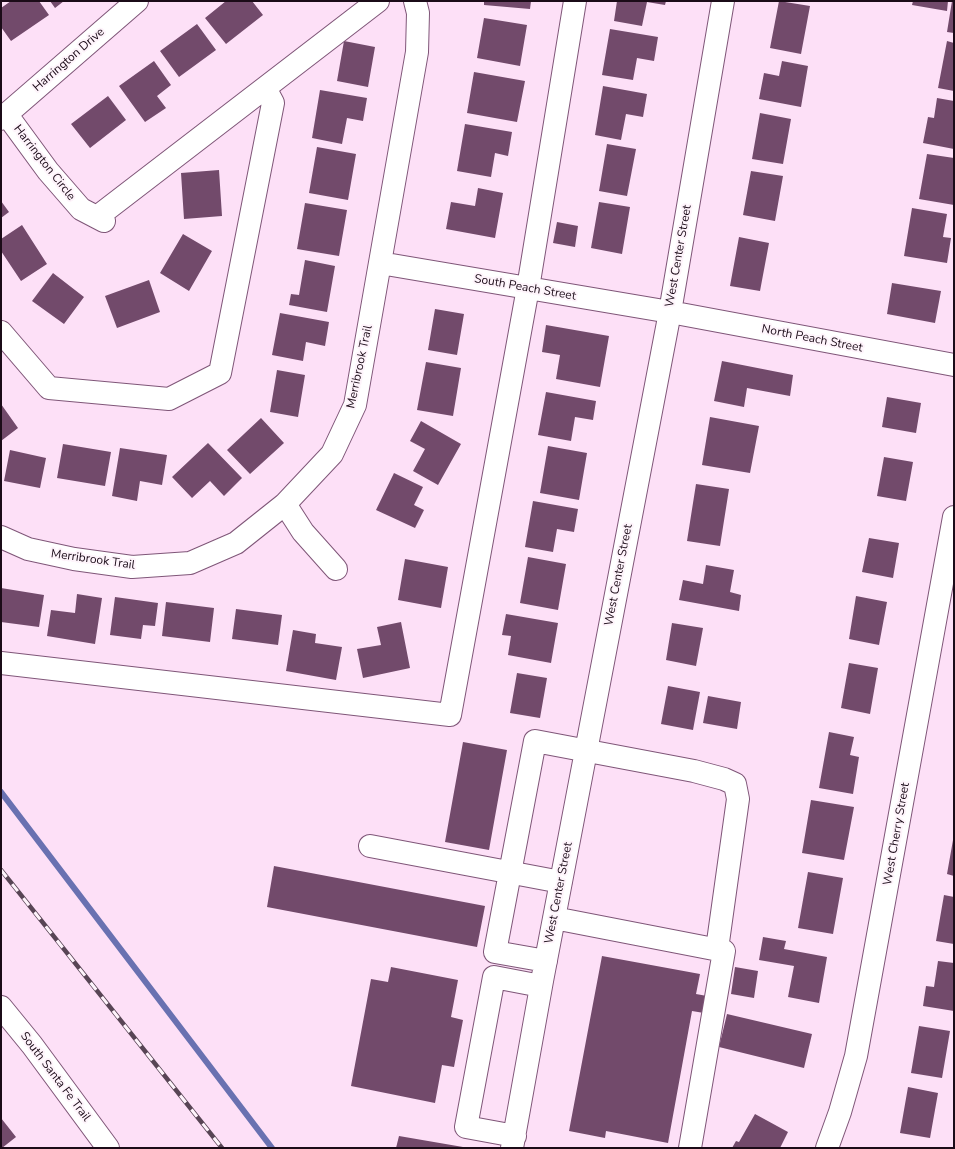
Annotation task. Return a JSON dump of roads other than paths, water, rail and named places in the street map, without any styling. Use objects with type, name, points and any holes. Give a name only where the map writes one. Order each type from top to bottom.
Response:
[{"type":"street","name":"Harrington Drive","points":[[4,117],[138,1]]},
{"type":"street","points":[[1,332],[49,388],[169,400],[220,372],[273,103],[265,88],[378,1]]},
{"type":"street","name":"Merribrook Trail","points":[[1,537],[28,549],[74,559],[124,566],[132,567],[190,563],[236,543],[285,504],[332,454],[355,405],[417,52],[418,13],[415,1]]},
{"type":"street","points":[[1,663],[450,715],[528,288],[575,1]]},
{"type":"street","name":"West Center Street","points":[[514,1142],[541,986],[670,312],[723,1]]},
{"type":"street","name":"Harrington Circle","points":[[4,117],[71,198],[81,208],[100,219],[265,88]]},
{"type":"street","name":"South Peach Street","points":[[380,263],[670,312]]},
{"type":"street","name":"North Peach Street","points":[[670,312],[954,366]]},
{"type":"street","points":[[285,504],[303,532],[336,569]]},
{"type":"street","name":"West Cherry Street","points":[[827,1148],[840,1112],[856,1056],[954,517]]},
{"type":"street","points":[[546,961],[495,952],[535,741],[694,771],[724,779],[735,784],[738,799],[717,949]]},
{"type":"street","points":[[370,846],[561,882]]},
{"type":"street","points":[[554,918],[724,950],[690,1148]]},
{"type":"street","points":[[514,1142],[466,1127],[494,977],[541,986]]},
{"type":"street","name":"South Santa Fe Trail","points":[[1,1007],[32,1045],[108,1148]]},
{"type":"waterway","points":[[1,792],[272,1148]]},
{"type":"railway","points":[[1,870],[222,1148]]}]
